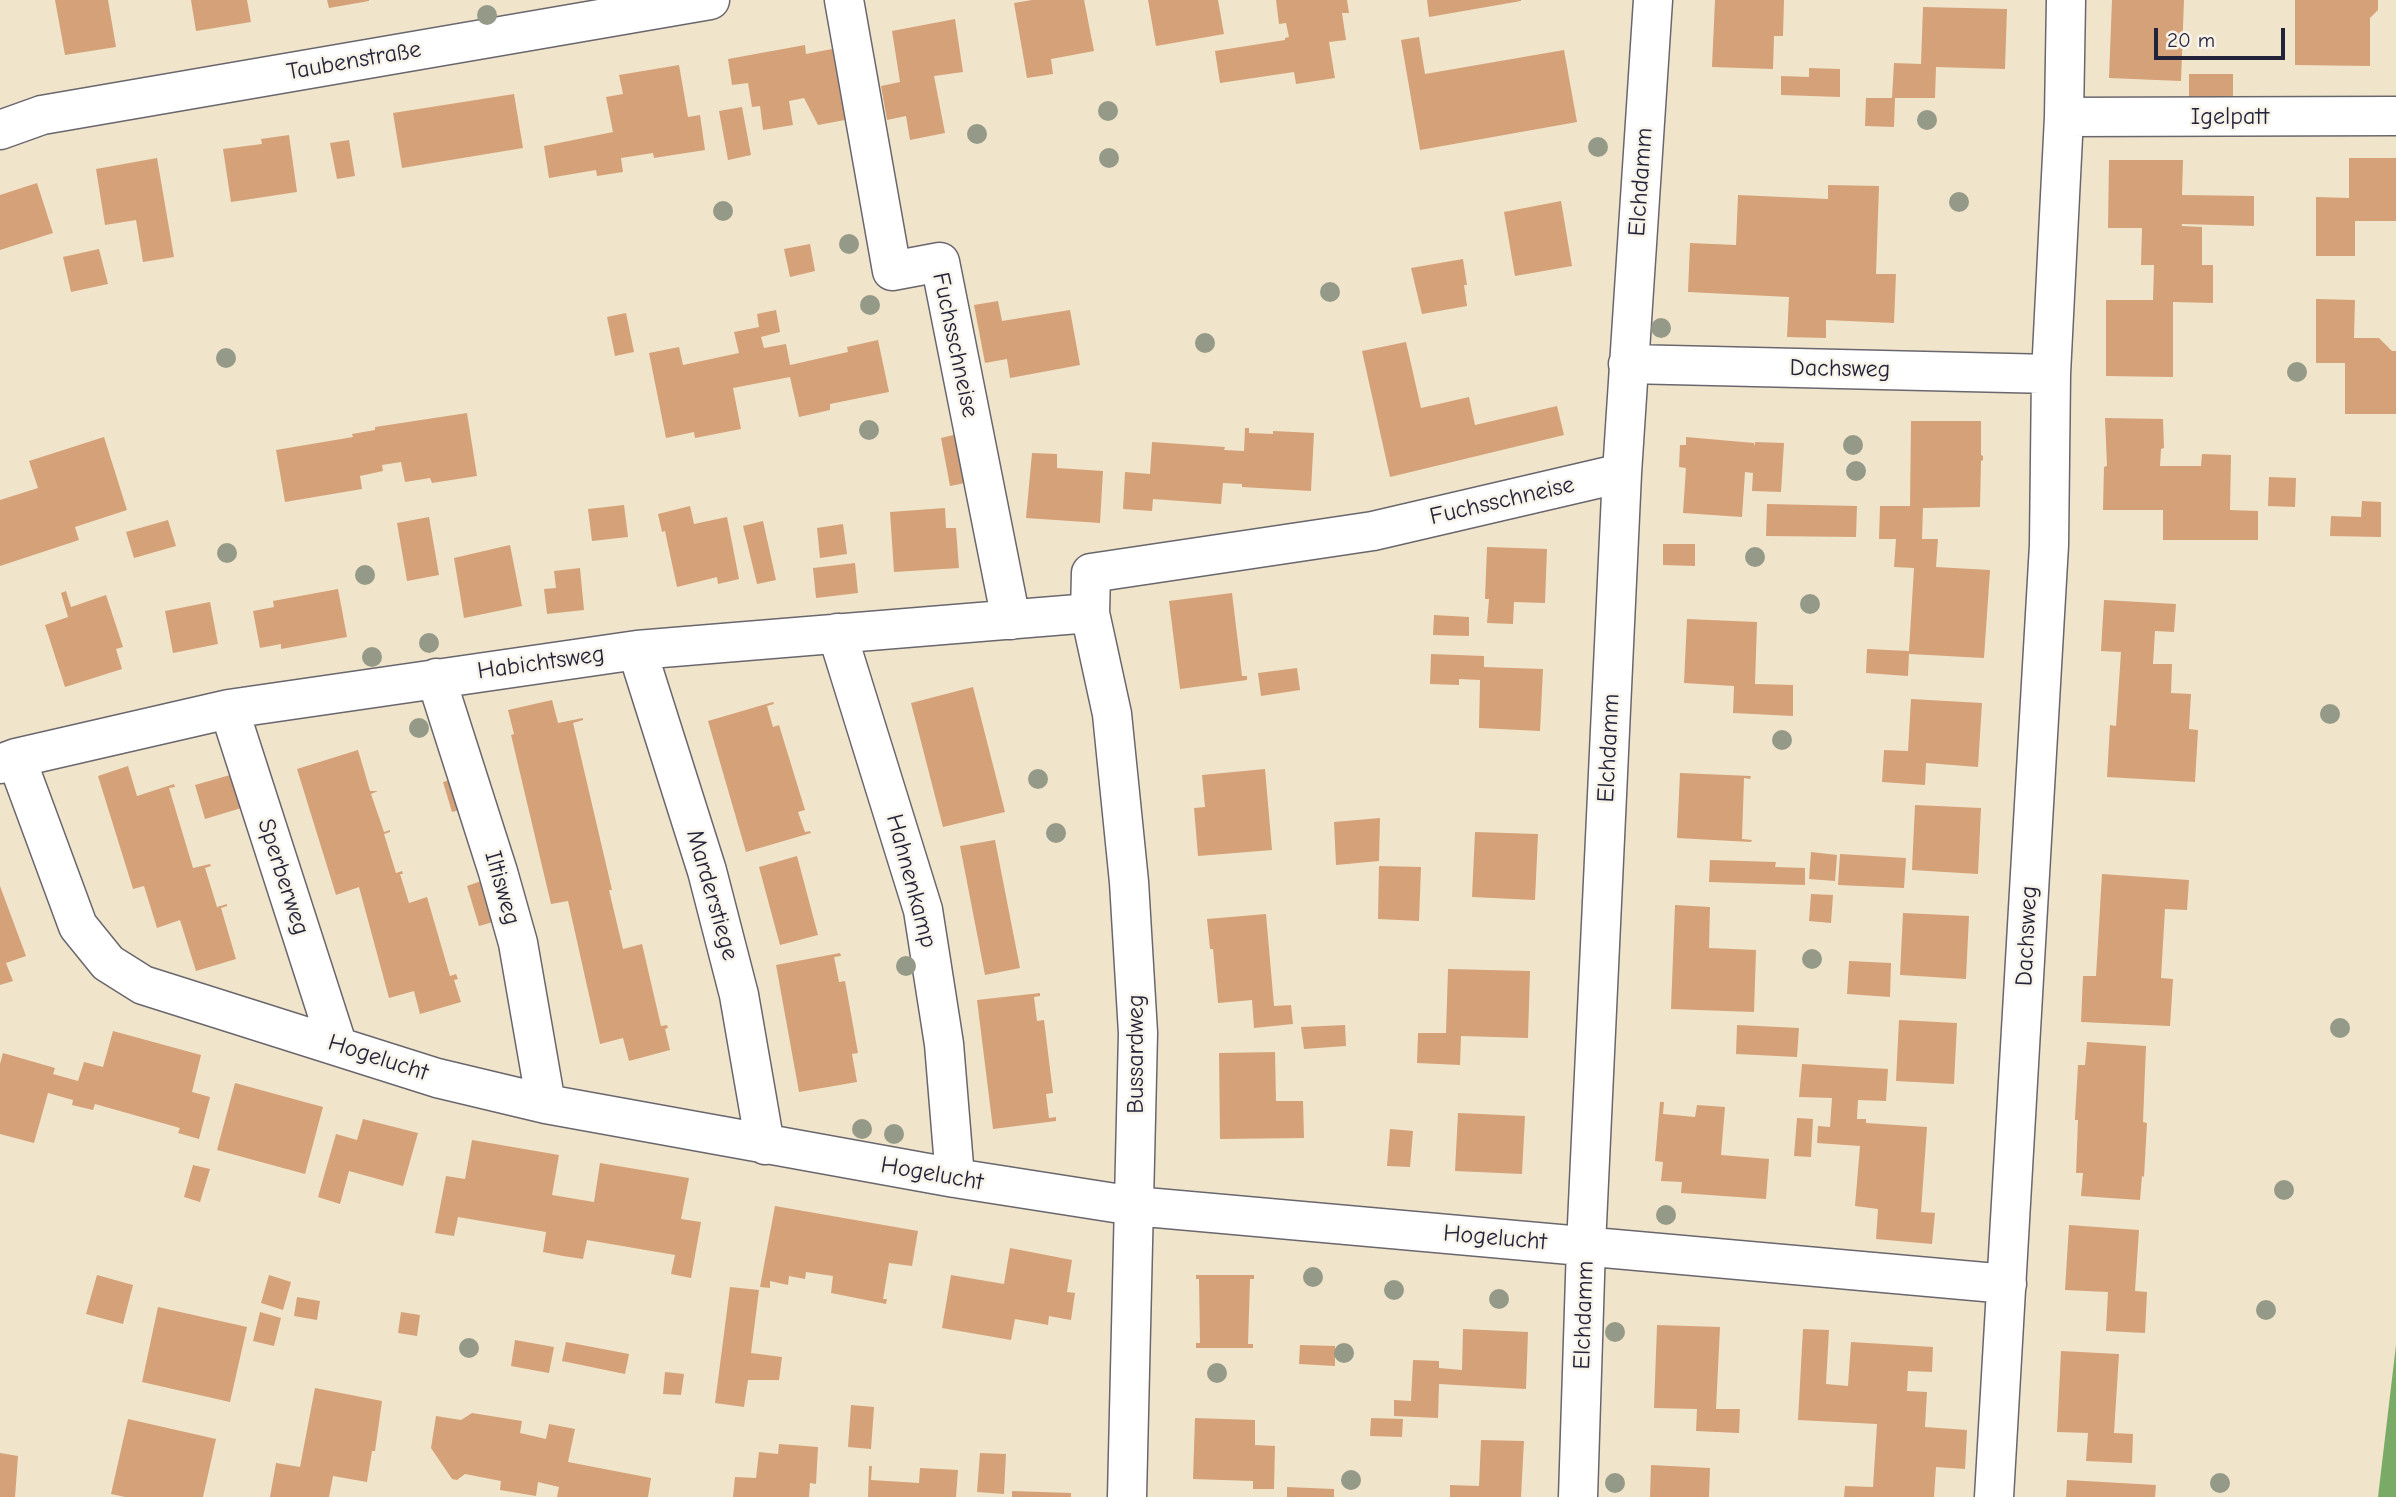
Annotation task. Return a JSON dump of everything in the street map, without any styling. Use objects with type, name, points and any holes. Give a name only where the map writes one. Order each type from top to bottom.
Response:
[{"type":"street","name":"Taubenstraße","points":[[0,130],[42,115],[709,0]]},
{"type":"street","name":"Fuchsschneise","points":[[844,0],[892,271],[940,262],[1012,620]]},
{"type":"street","name":"Elchdamm","points":[[1578,1497],[1586,1246],[1622,473],[1653,0]]},
{"type":"street","name":"Dachsweg","points":[[1994,1497],[2049,545],[2051,374],[2064,117],[2066,0]]},
{"type":"street","name":"Igelpatt","points":[[2064,117],[2396,116]]},
{"type":"street","name":"Dachsweg","points":[[1628,365],[2051,374]]},
{"type":"street","name":"Fuchsschneise","points":[[1090,613],[1091,573],[1373,531],[1622,473]]},
{"type":"street","name":"Habichtsweg","points":[[8,761],[229,709],[638,650],[1090,613]]},
{"type":"street","name":"Bussardweg","points":[[1090,613],[1112,713],[1129,882],[1138,1033],[1127,1497]]},
{"type":"street","name":"Hahnenkamp","points":[[837,633],[923,910],[944,1044],[955,1178]]},
{"type":"street","name":"Marderstiege","points":[[638,650],[706,871],[740,995],[765,1145]]},
{"type":"street","name":"Iltisweg","points":[[436,678],[518,943],[547,1104]]},
{"type":"street","name":"Sperberweg","points":[[229,709],[337,1044]]},
{"type":"street","name":"Hogelucht","points":[[8,761],[78,926],[108,963],[144,985],[337,1044],[437,1078],[547,1104],[765,1145],[1134,1206],[2007,1284]]},
{"type":"green space","points":[[2396,1345],[2396,1497],[2378,1497]]},
{"type":"building","points":[[55,0],[108,0],[116,47],[65,55]]},
{"type":"building","points":[[191,0],[247,0],[251,22],[196,31]]},
{"type":"building","points":[[327,0],[369,0],[369,1],[329,8]]},
{"type":"building","points":[[1032,0],[1084,0],[1094,51],[1051,59],[1053,74],[1027,78],[1014,3]]},
{"type":"building","points":[[1148,0],[1218,0],[1224,34],[1156,46]]},
{"type":"building","points":[[1276,0],[1347,0],[1349,13],[1342,13],[1346,40],[1329,42],[1335,78],[1296,84],[1294,72],[1220,83],[1215,51],[1285,40],[1289,37],[1286,23],[1279,24]]},
{"type":"building","points":[[1427,0],[1521,0],[1521,1],[1429,17]]},
{"type":"building","points":[[1715,0],[1784,0],[1783,36],[1774,36],[1773,69],[1712,67]]},
{"type":"building","points":[[2112,0],[2184,0],[2181,81],[2109,78]]},
{"type":"building","points":[[2295,0],[2378,0],[2378,10],[2370,18],[2370,66],[2295,65]]},
{"type":"building","points":[[1923,7],[2007,9],[2005,69],[1936,67],[1935,98],[1895,98],[1894,127],[1865,126],[1866,98],[1892,98],[1894,63],[1921,64]]},
{"type":"building","points":[[955,19],[963,72],[934,76],[945,133],[910,140],[906,116],[887,120],[881,86],[900,82],[892,31]]},
{"type":"building","points":[[1419,37],[1425,74],[1564,50],[1577,122],[1420,150],[1401,40]]},
{"type":"building","points":[[805,45],[806,54],[832,49],[845,120],[818,125],[804,98],[789,101],[793,125],[763,130],[760,106],[752,107],[748,83],[732,85],[728,59]]},
{"type":"building","points":[[679,65],[688,117],[700,115],[705,150],[654,158],[653,153],[621,158],[623,172],[597,176],[596,170],[549,178],[544,146],[613,132],[606,97],[623,94],[619,75]]},
{"type":"building","points":[[1809,68],[1840,69],[1840,97],[1781,95],[1781,76],[1809,77]]},
{"type":"building","points":[[2189,74],[2233,74],[2233,99],[2189,98]]},
{"type":"building","points":[[514,94],[523,148],[402,168],[393,113]]},
{"type":"building","points":[[742,107],[751,155],[728,160],[719,111]]},
{"type":"building","points":[[289,135],[297,192],[231,202],[223,149],[262,144],[261,139]]},
{"type":"building","points":[[349,140],[355,176],[337,179],[330,143]]},
{"type":"building","points":[[157,158],[174,257],[143,262],[136,220],[105,225],[96,169]]},
{"type":"building","points":[[2349,158],[2396,158],[2396,221],[2355,221],[2355,256],[2316,256],[2316,197],[2349,198]]},
{"type":"building","points":[[2109,160],[2183,160],[2182,195],[2254,196],[2254,226],[2182,224],[2202,227],[2202,265],[2213,265],[2213,303],[2173,302],[2173,377],[2106,376],[2106,300],[2153,300],[2154,265],[2141,265],[2142,228],[2108,228]]},
{"type":"building","points":[[37,183],[53,233],[0,250],[0,195]]},
{"type":"building","points":[[1828,185],[1879,186],[1876,274],[1896,274],[1894,323],[1826,320],[1826,338],[1787,337],[1789,297],[1688,292],[1690,243],[1736,245],[1738,195],[1828,199]]},
{"type":"building","points":[[1561,201],[1572,266],[1515,276],[1504,212]]},
{"type":"building","points":[[810,244],[815,271],[790,277],[784,249]]},
{"type":"building","points":[[99,249],[108,284],[71,292],[63,257]]},
{"type":"building","points":[[1463,259],[1467,306],[1422,314],[1411,268]]},
{"type":"building","points":[[2316,299],[2355,300],[2354,338],[2379,338],[2392,351],[2396,351],[2396,414],[2345,414],[2345,363],[2316,363]]},
{"type":"building","points":[[998,301],[1002,321],[1070,310],[1080,365],[1010,378],[1007,359],[985,363],[974,305]]},
{"type":"building","points":[[776,310],[780,332],[761,337],[764,348],[786,344],[790,365],[848,352],[847,347],[878,340],[889,392],[830,404],[830,410],[799,417],[790,377],[733,388],[741,429],[695,438],[694,432],[666,438],[649,353],[679,347],[683,365],[739,353],[734,332],[759,327],[757,314]]},
{"type":"building","points":[[626,313],[634,352],[615,356],[607,317]]},
{"type":"building","points":[[1406,342],[1421,408],[1469,397],[1475,425],[1557,406],[1564,435],[1390,477],[1362,351]]},
{"type":"building","points":[[467,413],[477,476],[432,483],[430,478],[405,482],[401,462],[382,465],[383,471],[360,476],[362,489],[285,502],[276,450],[353,437],[352,434],[375,430],[375,427]]},
{"type":"building","points":[[2105,418],[2163,419],[2164,448],[2161,449],[2160,466],[2201,466],[2202,454],[2231,455],[2230,510],[2258,511],[2258,540],[2163,540],[2163,510],[2103,510],[2104,467],[2107,466]]},
{"type":"building","points":[[1911,421],[1981,421],[1983,460],[1980,507],[1923,508],[1922,539],[1938,539],[1936,567],[1990,570],[1984,658],[1909,654],[1908,676],[1866,673],[1867,649],[1909,651],[1914,568],[1894,567],[1896,539],[1879,539],[1880,506],[1910,506]]},
{"type":"building","points":[[1245,428],[1249,428],[1249,433],[1314,433],[1311,491],[1242,487],[1242,484],[1223,483],[1221,504],[1153,499],[1152,511],[1123,509],[1125,472],[1150,474],[1152,442],[1225,447],[1224,450],[1244,451]]},
{"type":"building","points":[[966,432],[975,481],[950,486],[941,438]]},
{"type":"building","points":[[104,437],[127,510],[75,527],[79,540],[0,566],[0,500],[38,488],[29,461]]},
{"type":"building","points":[[1686,437],[1754,443],[1755,447],[1755,442],[1784,443],[1781,492],[1752,491],[1753,473],[1745,472],[1742,517],[1683,513],[1686,468],[1679,467],[1680,445],[1686,445]]},
{"type":"building","points":[[1032,453],[1057,454],[1057,468],[1103,471],[1100,523],[1026,518]]},
{"type":"building","points":[[2269,477],[2296,478],[2295,507],[2268,506]]},
{"type":"building","points":[[2362,501],[2381,502],[2381,537],[2330,536],[2331,516],[2361,517]]},
{"type":"building","points":[[1767,504],[1857,506],[1856,537],[1766,536]]},
{"type":"building","points":[[624,505],[628,537],[592,541],[588,509]]},
{"type":"building","points":[[690,506],[694,524],[727,517],[739,579],[718,584],[717,577],[677,587],[665,531],[662,532],[658,514]]},
{"type":"building","points":[[945,508],[946,528],[956,528],[959,568],[894,572],[890,512]]},
{"type":"building","points":[[429,517],[439,575],[407,581],[397,523]]},
{"type":"building","points":[[168,520],[176,546],[134,558],[126,532]]},
{"type":"building","points":[[763,521],[776,580],[757,584],[743,526]]},
{"type":"building","points":[[843,524],[847,554],[820,558],[817,528]]},
{"type":"building","points":[[1663,544],[1695,544],[1695,566],[1663,565]]},
{"type":"building","points":[[510,545],[522,606],[464,618],[454,558]]},
{"type":"building","points":[[1487,547],[1547,549],[1545,603],[1514,602],[1513,624],[1487,623]]},
{"type":"building","points":[[855,563],[858,593],[816,598],[813,568]]},
{"type":"building","points":[[580,568],[584,610],[547,614],[544,589],[556,588],[554,571]]},
{"type":"building","points":[[338,589],[347,637],[281,649],[281,644],[260,648],[253,611],[274,607],[273,601]]},
{"type":"building","points":[[66,591],[71,607],[106,595],[123,647],[116,649],[122,669],[65,687],[45,625],[68,617],[61,593]]},
{"type":"building","points":[[1232,593],[1242,676],[1247,676],[1247,680],[1180,689],[1169,601]]},
{"type":"building","points":[[2104,600],[2176,604],[2174,632],[2155,631],[2153,664],[2172,664],[2171,693],[2191,694],[2189,729],[2198,730],[2195,782],[2107,777],[2110,725],[2116,726],[2121,652],[2101,651]]},
{"type":"building","points":[[210,602],[218,644],[173,653],[165,611]]},
{"type":"building","points":[[1434,615],[1469,617],[1469,636],[1433,635]]},
{"type":"building","points":[[1687,619],[1757,622],[1755,684],[1793,685],[1793,716],[1733,713],[1734,686],[1684,683]]},
{"type":"building","points":[[1431,654],[1484,656],[1484,667],[1543,669],[1540,731],[1479,728],[1480,680],[1459,679],[1459,685],[1430,684]]},
{"type":"building","points":[[1297,668],[1300,690],[1261,696],[1258,673]]},
{"type":"building","points":[[973,687],[1005,812],[943,827],[911,703]]},
{"type":"building","points":[[1911,699],[1982,703],[1978,767],[1926,763],[1925,785],[1882,782],[1884,750],[1908,751]]},
{"type":"building","points":[[552,700],[558,723],[583,718],[573,723],[623,949],[642,944],[661,1026],[667,1025],[668,1028],[665,1029],[670,1050],[629,1061],[623,1038],[600,1044],[568,901],[551,904],[511,735],[514,734],[508,710]]},
{"type":"building","points":[[773,702],[774,704],[767,706],[773,727],[779,725],[805,810],[798,812],[805,832],[811,833],[746,852],[708,721]]},
{"type":"building","points":[[358,750],[370,791],[378,791],[371,794],[384,832],[390,830],[384,834],[396,873],[402,871],[403,874],[400,874],[409,903],[427,897],[450,976],[456,974],[458,979],[454,980],[461,1002],[420,1014],[414,991],[389,998],[359,887],[336,895],[297,769]]},
{"type":"building","points":[[128,766],[137,796],[174,784],[175,787],[169,788],[193,868],[211,866],[205,868],[217,907],[227,904],[221,908],[236,959],[196,971],[180,920],[157,928],[144,886],[133,889],[98,776]]},
{"type":"building","points":[[1265,769],[1272,850],[1198,856],[1194,808],[1205,807],[1202,775]]},
{"type":"building","points":[[237,773],[248,806],[205,819],[195,785]]},
{"type":"building","points":[[1680,773],[1751,776],[1750,779],[1744,778],[1742,839],[1752,840],[1751,842],[1677,838]]},
{"type":"building","points":[[457,778],[466,808],[452,812],[443,782]]},
{"type":"building","points":[[1915,805],[1981,808],[1978,874],[1912,870]]},
{"type":"building","points":[[1380,818],[1379,861],[1336,865],[1334,822]]},
{"type":"building","points":[[1475,832],[1538,834],[1535,900],[1472,897]]},
{"type":"building","points":[[995,840],[1020,968],[985,975],[960,846]]},
{"type":"building","points":[[1811,852],[1837,855],[1835,881],[1809,879]]},
{"type":"building","points":[[1840,854],[1906,858],[1904,888],[1838,885]]},
{"type":"building","points":[[797,856],[818,935],[780,945],[759,867]]},
{"type":"building","points":[[1710,860],[1776,862],[1775,867],[1805,868],[1805,885],[1709,882]]},
{"type":"building","points":[[1379,866],[1421,867],[1419,921],[1378,919]]},
{"type":"building","points":[[2102,874],[2189,880],[2187,910],[2165,909],[2161,978],[2173,979],[2170,1026],[2081,1022],[2083,976],[2096,976]]},
{"type":"building","points":[[487,879],[500,920],[479,926],[467,886]]},
{"type":"building","points":[[0,886],[26,956],[6,963],[13,981],[0,985]]},
{"type":"building","points":[[1811,894],[1833,895],[1831,923],[1809,921]]},
{"type":"building","points":[[1675,905],[1710,907],[1709,948],[1756,950],[1754,1012],[1671,1009]]},
{"type":"building","points":[[1903,913],[1969,916],[1966,979],[1900,975]]},
{"type":"building","points":[[1266,914],[1274,1006],[1291,1005],[1293,1024],[1254,1028],[1252,1000],[1218,1003],[1207,919]]},
{"type":"building","points":[[840,953],[841,956],[834,957],[839,982],[845,981],[858,1053],[852,1054],[857,1082],[799,1092],[776,965]]},
{"type":"building","points":[[1849,961],[1891,963],[1890,997],[1847,994]]},
{"type":"building","points":[[1448,969],[1530,971],[1528,1038],[1461,1036],[1460,1065],[1417,1063],[1418,1033],[1446,1033]]},
{"type":"building","points":[[1040,993],[1040,996],[1034,997],[1037,1021],[1044,1020],[1053,1093],[1046,1094],[1049,1118],[1056,1117],[1056,1121],[993,1129],[977,1000]]},
{"type":"building","points":[[1899,1020],[1957,1023],[1954,1084],[1896,1081]]},
{"type":"building","points":[[1345,1025],[1346,1046],[1304,1049],[1301,1027]]},
{"type":"building","points":[[1737,1025],[1799,1028],[1797,1057],[1736,1054]]},
{"type":"building","points":[[113,1031],[201,1055],[192,1092],[210,1097],[199,1139],[178,1133],[180,1128],[95,1104],[93,1110],[72,1105],[73,1100],[48,1093],[34,1143],[0,1134],[0,1064],[3,1053],[55,1068],[53,1074],[78,1081],[84,1062],[103,1067]]},
{"type":"building","points":[[2087,1042],[2146,1046],[2143,1122],[2147,1123],[2140,1200],[2081,1196],[2083,1173],[2076,1173],[2078,1120],[2075,1118],[2078,1065],[2085,1065]]},
{"type":"building","points":[[1275,1052],[1276,1101],[1303,1101],[1304,1138],[1220,1139],[1219,1053]]},
{"type":"building","points":[[1802,1064],[1888,1069],[1886,1101],[1858,1100],[1857,1119],[1866,1119],[1866,1123],[1927,1127],[1921,1212],[1935,1213],[1932,1244],[1876,1239],[1878,1209],[1855,1206],[1860,1146],[1817,1143],[1818,1126],[1830,1127],[1832,1098],[1799,1097]]},
{"type":"building","points":[[235,1083],[323,1107],[305,1174],[217,1150]]},
{"type":"building","points":[[1660,1102],[1664,1102],[1663,1114],[1695,1117],[1697,1105],[1725,1107],[1721,1155],[1769,1159],[1766,1199],[1681,1193],[1682,1182],[1661,1181],[1663,1162],[1655,1161]]},
{"type":"building","points":[[1458,1113],[1525,1116],[1522,1174],[1455,1171]]},
{"type":"building","points":[[1797,1118],[1813,1119],[1811,1157],[1794,1156]]},
{"type":"building","points":[[363,1119],[418,1133],[403,1186],[349,1171],[340,1204],[318,1197],[336,1134],[357,1140]]},
{"type":"building","points":[[1390,1129],[1413,1131],[1410,1167],[1387,1166]]},
{"type":"building","points":[[472,1140],[559,1155],[552,1195],[594,1202],[600,1163],[689,1178],[681,1219],[701,1222],[691,1278],[671,1274],[675,1255],[587,1240],[583,1259],[543,1252],[546,1232],[458,1217],[454,1236],[435,1233],[446,1176],[465,1179]]},
{"type":"building","points":[[193,1165],[210,1169],[200,1202],[184,1197]]},
{"type":"building","points":[[775,1206],[918,1231],[912,1266],[889,1263],[883,1299],[887,1299],[886,1304],[831,1293],[833,1276],[806,1272],[805,1279],[789,1276],[788,1285],[770,1281],[770,1288],[760,1287]]},
{"type":"building","points":[[2069,1225],[2139,1230],[2135,1291],[2147,1292],[2145,1333],[2106,1331],[2108,1292],[2065,1290]]},
{"type":"building","points":[[1010,1248],[1072,1260],[1067,1292],[1075,1293],[1071,1320],[1049,1316],[1048,1325],[1015,1319],[1011,1340],[942,1328],[951,1275],[1004,1284]]},
{"type":"building","points":[[97,1275],[133,1285],[123,1324],[86,1314]]},
{"type":"building","points":[[269,1275],[291,1282],[283,1310],[261,1303]]},
{"type":"building","points":[[1196,1275],[1254,1275],[1254,1279],[1250,1279],[1248,1344],[1253,1344],[1253,1348],[1196,1348],[1196,1343],[1200,1343],[1199,1279],[1196,1279]]},
{"type":"building","points":[[730,1287],[759,1290],[751,1353],[782,1357],[779,1380],[748,1380],[744,1407],[715,1403]]},
{"type":"building","points":[[297,1297],[320,1301],[317,1320],[294,1316]]},
{"type":"building","points":[[158,1307],[247,1327],[230,1402],[142,1382]]},
{"type":"building","points":[[260,1312],[281,1318],[274,1346],[253,1341]]},
{"type":"building","points":[[401,1312],[420,1315],[417,1336],[398,1333]]},
{"type":"building","points":[[1657,1325],[1720,1327],[1716,1409],[1740,1409],[1739,1433],[1696,1431],[1697,1409],[1654,1408]]},
{"type":"building","points":[[1463,1329],[1528,1332],[1526,1389],[1439,1384],[1438,1418],[1394,1416],[1394,1400],[1411,1401],[1413,1360],[1439,1361],[1439,1368],[1462,1370]]},
{"type":"building","points":[[1803,1329],[1829,1330],[1826,1384],[1848,1386],[1851,1342],[1933,1347],[1932,1372],[1908,1371],[1907,1391],[1927,1392],[1925,1427],[1967,1430],[1965,1469],[1936,1467],[1934,1497],[1844,1497],[1845,1486],[1873,1487],[1877,1424],[1798,1420]]},
{"type":"building","points":[[515,1340],[554,1347],[549,1373],[511,1366]]},
{"type":"building","points":[[566,1342],[629,1354],[625,1374],[562,1361]]},
{"type":"building","points":[[1300,1345],[1335,1346],[1335,1366],[1299,1364]]},
{"type":"building","points":[[2061,1351],[2119,1354],[2114,1433],[2133,1434],[2132,1463],[2086,1461],[2088,1433],[2057,1432]]},
{"type":"building","points":[[665,1372],[684,1374],[681,1395],[663,1394]]},
{"type":"building","points":[[315,1388],[382,1401],[375,1451],[372,1451],[367,1482],[333,1476],[329,1497],[270,1497],[276,1463],[300,1467]]},
{"type":"building","points":[[851,1405],[874,1407],[871,1449],[848,1447]]},
{"type":"building","points":[[472,1413],[522,1421],[520,1433],[546,1439],[549,1424],[575,1429],[568,1462],[651,1478],[648,1497],[557,1497],[559,1487],[538,1482],[536,1496],[500,1490],[501,1481],[465,1474],[457,1480],[452,1479],[431,1448],[436,1416],[461,1420]]},
{"type":"building","points":[[1195,1418],[1255,1420],[1255,1445],[1275,1446],[1274,1489],[1253,1489],[1253,1481],[1193,1479]]},
{"type":"building","points":[[1371,1418],[1403,1419],[1402,1437],[1370,1436]]},
{"type":"building","points":[[128,1419],[216,1439],[203,1497],[125,1497],[111,1494]]},
{"type":"building","points":[[1481,1440],[1524,1441],[1521,1497],[1450,1497],[1450,1485],[1479,1486]]},
{"type":"building","points":[[779,1444],[818,1447],[816,1484],[810,1483],[809,1497],[733,1497],[735,1477],[756,1478],[759,1452],[778,1454]]},
{"type":"building","points":[[0,1453],[18,1456],[15,1497],[0,1497]]},
{"type":"building","points":[[980,1453],[1006,1454],[1004,1494],[977,1492]]},
{"type":"building","points":[[1651,1465],[1710,1468],[1709,1497],[1650,1497]]},
{"type":"building","points":[[869,1466],[872,1466],[871,1480],[919,1483],[920,1468],[958,1470],[956,1497],[868,1497]]},
{"type":"building","points":[[2067,1480],[2156,1485],[2155,1497],[2066,1497]]},
{"type":"building","points":[[1287,1487],[1334,1489],[1334,1497],[1287,1497]]},
{"type":"building","points":[[1012,1491],[1071,1493],[1071,1497],[1012,1497]]}]
